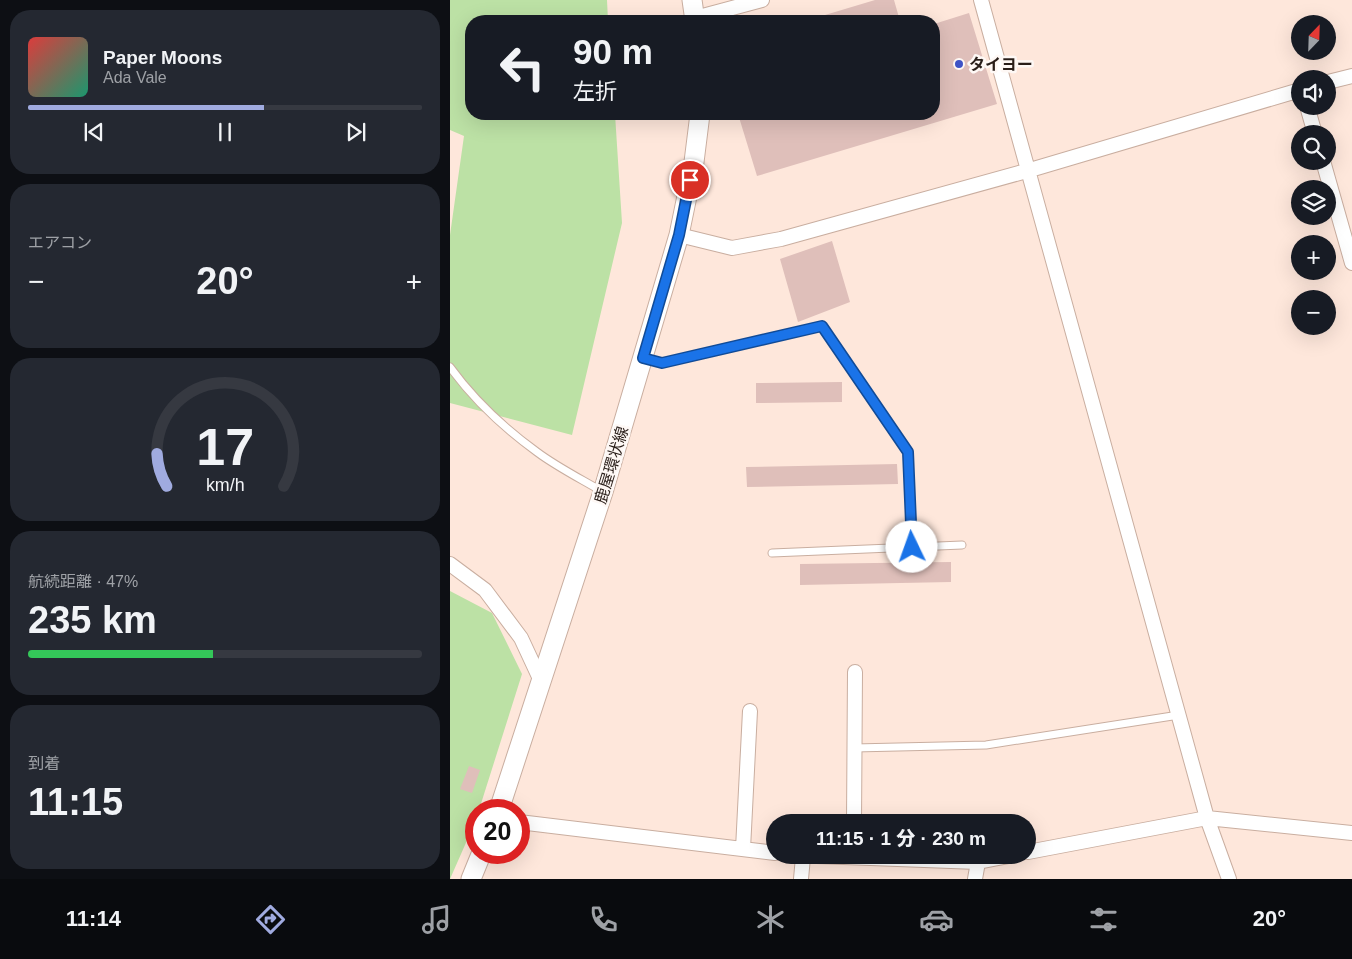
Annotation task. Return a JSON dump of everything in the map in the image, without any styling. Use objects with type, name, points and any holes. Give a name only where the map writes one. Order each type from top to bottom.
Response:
[{"type":"main road","name":"鹿屋環状線","points":[[503,799],[603,492],[679,235],[694,162],[699,120]]},
{"type":"main road","points":[[471,879],[477,864]]},
{"type":"street","points":[[694,13],[762,0]]},
{"type":"street","points":[[982,0],[1207,818],[1229,879]]},
{"type":"street","points":[[1336,80],[1352,76]]},
{"type":"street","points":[[679,235],[732,248],[781,240],[1030,170],[1291,93]]},
{"type":"street","points":[[1326,170],[1352,263]]},
{"type":"street","points":[[450,564],[485,590],[521,638],[541,681]]},
{"type":"street","points":[[854,814],[855,672]]},
{"type":"street","points":[[743,849],[750,711]]},
{"type":"street","points":[[1036,850],[1207,818],[1352,834]]},
{"type":"street","points":[[530,823],[766,852]]},
{"type":"street","points":[[798,864],[801,879]]},
{"type":"street","points":[[975,879],[978,864]]},
{"type":"lane","points":[[643,358],[662,363],[822,326],[908,452],[912,547]]},
{"type":"lane","points":[[450,366],[496,420],[538,453],[603,492]]},
{"type":"lane","points":[[772,553],[962,545]]},
{"type":"lane","points":[[854,748],[986,745],[1179,715]]},
{"type":"green space","points":[[450,0],[607,0],[608,15],[465,15],[465,120],[615,120],[622,223],[572,435],[450,403],[450,235],[464,136],[450,130]]},
{"type":"green space","points":[[450,591],[492,613],[522,674],[482,799],[465,799],[465,845],[450,879]]},
{"type":"building","points":[[875,0],[894,0],[898,15],[825,15]]},
{"type":"building","name":"タイヨー","points":[[969,13],[997,104],[757,176],[740,120],[940,120],[940,22]]},
{"type":"building","points":[[832,241],[850,302],[798,322],[780,259]]},
{"type":"building","points":[[842,382],[842,402],[756,403],[756,383]]},
{"type":"building","points":[[897,464],[898,484],[747,487],[746,467]]},
{"type":"building","points":[[951,562],[951,582],[800,585],[800,564]]},
{"type":"building","points":[[469,766],[480,770],[472,793],[460,789]]},
{"type":"place","name":"タイヨー","points":[[959,64]]},
{"type":"route","points":[[690,180],[679,235],[643,358],[662,363],[822,326],[908,452],[912,547]]}]
